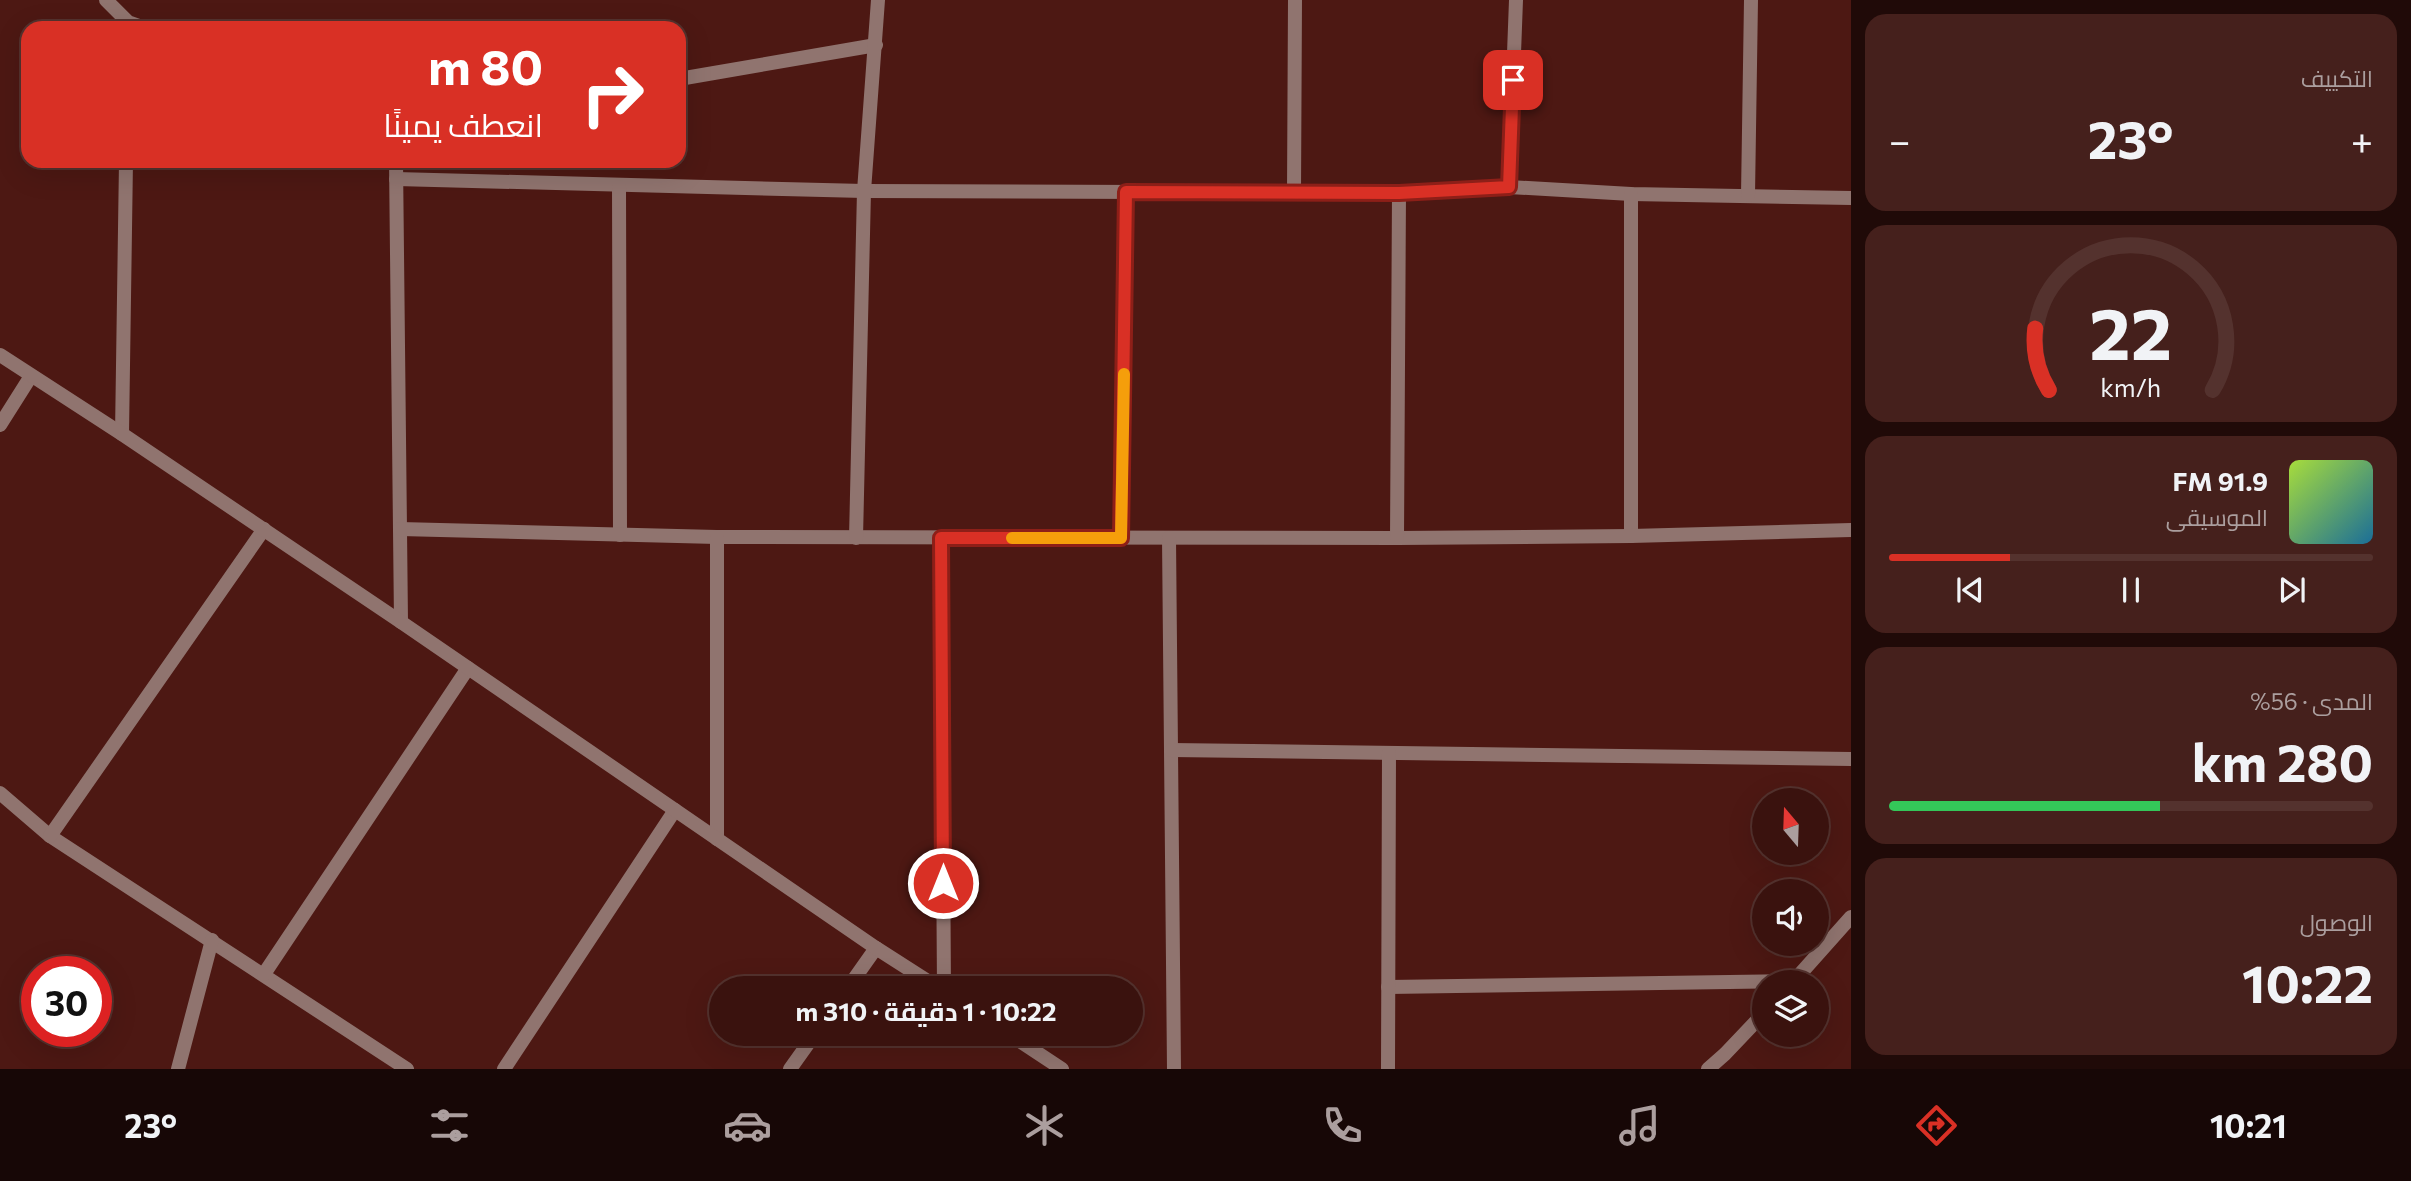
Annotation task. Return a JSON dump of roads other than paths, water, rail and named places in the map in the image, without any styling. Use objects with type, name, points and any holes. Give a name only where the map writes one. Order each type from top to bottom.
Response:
[{"type":"street","points":[[106,0],[124,21]]},
{"type":"street","points":[[856,538],[864,191],[878,0]]},
{"type":"street","points":[[1294,192],[1295,0]]},
{"type":"street","points":[[1509,187],[1516,0]]},
{"type":"street","points":[[1748,195],[1751,0]]},
{"type":"street","points":[[686,78],[876,45]]},
{"type":"street","points":[[122,434],[126,168]]},
{"type":"street","points":[[396,168],[401,622]]},
{"type":"street","points":[[396,179],[619,187],[864,191],[1399,193],[1509,187],[1631,194],[1851,198]]},
{"type":"street","points":[[619,187],[620,535]]},
{"type":"street","points":[[1121,538],[1126,192]]},
{"type":"street","points":[[1397,538],[1399,193]]},
{"type":"street","points":[[1631,194],[1631,536]]},
{"type":"street","points":[[0,355],[264,529],[876,948],[921,976]]},
{"type":"street","points":[[0,425],[31,376]]},
{"type":"street","points":[[50,836],[264,529]]},
{"type":"street","points":[[400,529],[856,538],[1397,538],[1631,536],[1851,530]]},
{"type":"street","points":[[717,839],[718,537]]},
{"type":"street","points":[[941,538],[942,976]]},
{"type":"street","points":[[1169,538],[1174,1069]]},
{"type":"street","points":[[264,974],[468,668]]},
{"type":"street","points":[[1171,750],[1851,759]]},
{"type":"street","points":[[1388,1069],[1389,753]]},
{"type":"street","points":[[0,793],[50,836],[407,1069]]},
{"type":"street","points":[[504,1069],[675,810]]},
{"type":"street","points":[[1804,970],[1851,917]]},
{"type":"street","points":[[178,1069],[212,940]]},
{"type":"street","points":[[856,976],[876,948]]},
{"type":"street","points":[[1388,987],[1752,982]]},
{"type":"street","points":[[1708,1069],[1752,1025]]},
{"type":"street","points":[[790,1069],[806,1046]]},
{"type":"street","points":[[1027,1046],[1062,1069]]}]
